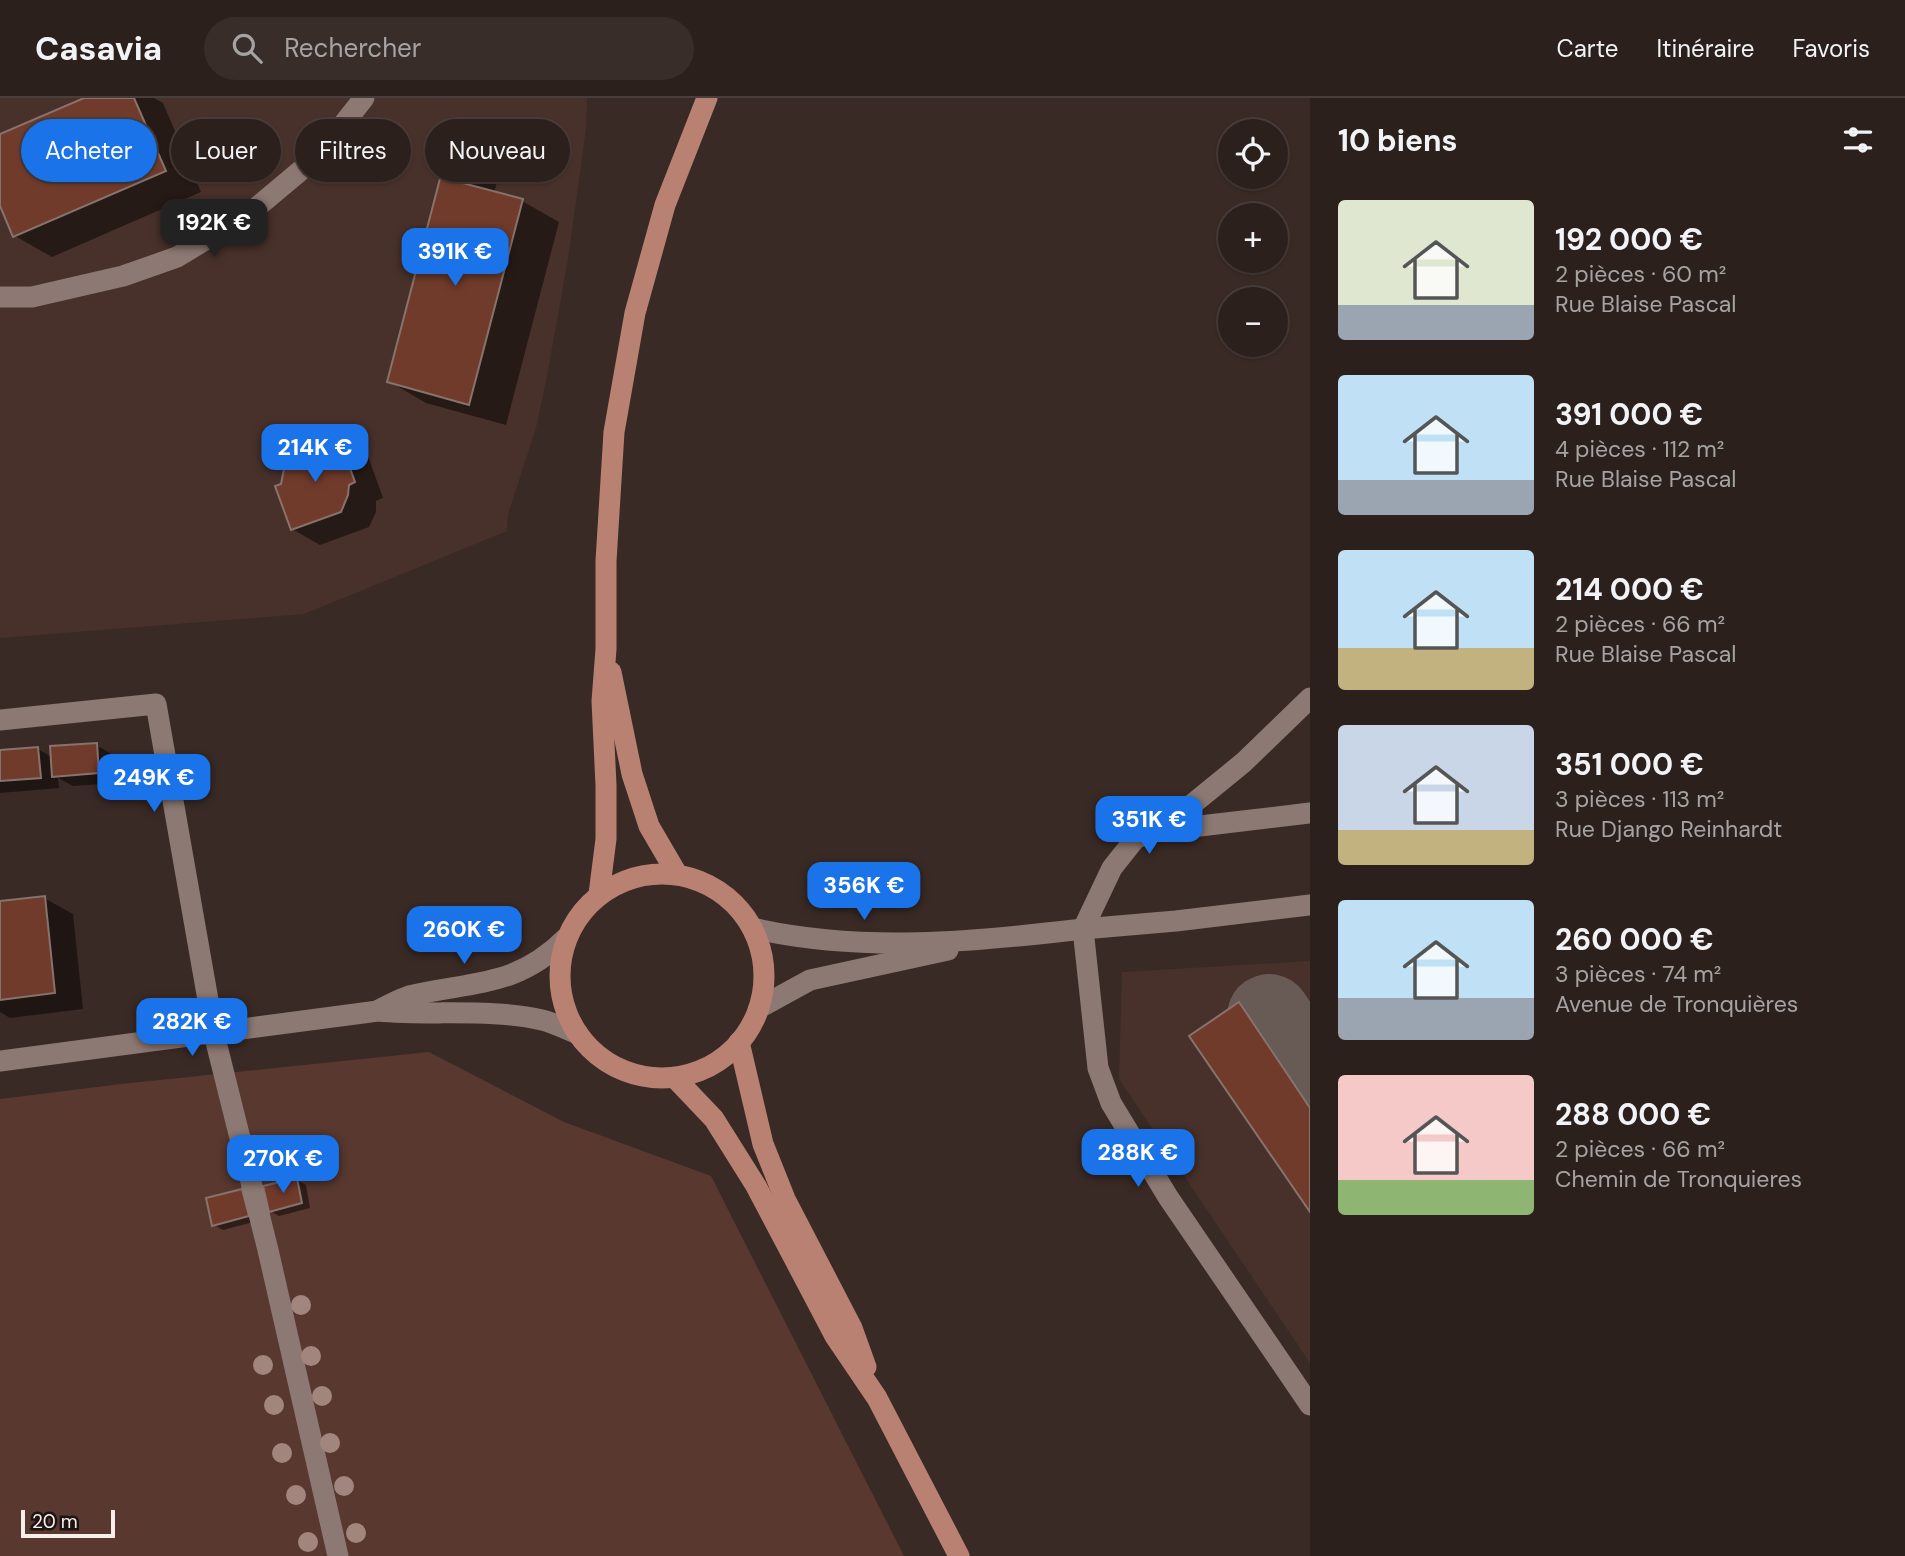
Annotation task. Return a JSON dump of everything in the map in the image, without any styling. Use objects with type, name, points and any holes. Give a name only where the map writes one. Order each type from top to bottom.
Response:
[{"type":"main road","points":[[599,894],[606,839],[602,701],[606,649],[606,561],[614,432],[635,313],[665,205],[707,98]]},
{"type":"main road","points":[[606,649],[632,774],[649,826],[677,874]]},
{"type":"main road","points":[[677,874],[695,879],[728,898],[742,912],[752,928],[762,954],[764,981],[759,1008],[747,1034],[727,1055],[703,1070],[675,1078],[653,1078],[631,1074],[610,1064],[593,1051],[578,1034],[567,1014],[561,992],[560,965],[566,938],[580,914],[599,894],[636,877],[677,874]]},
{"type":"main road","points":[[739,1042],[763,1144],[785,1199],[852,1328],[877,1398]]},
{"type":"main road","points":[[675,1078],[714,1119],[756,1186],[835,1336],[877,1398],[959,1556]]},
{"type":"street","points":[[0,297],[33,297],[123,276],[177,257],[250,213],[318,156],[364,98]]},
{"type":"street","points":[[1310,698],[1244,762],[1173,820],[1135,839],[1112,868],[1083,929],[1098,1068],[1111,1103],[1168,1197],[1310,1405]]},
{"type":"street","points":[[0,720],[156,704],[214,1034],[268,1250],[338,1556]]},
{"type":"street","points":[[1173,820],[1200,826],[1310,813]]},
{"type":"street","points":[[752,928],[808,939],[873,944],[973,942],[1310,905]]},
{"type":"street","points":[[378,1011],[407,996],[477,985],[509,976],[532,966],[566,938]]},
{"type":"street","points":[[759,1008],[810,980],[933,955],[973,942]]},
{"type":"street","points":[[0,1061],[378,1011],[516,1016],[544,1020],[578,1034]]},
{"type":"shaded area","points":[[0,98],[587,98],[586,129],[568,259],[547,376],[536,428],[508,514],[507,531],[304,614],[0,638]]},
{"type":"shaded area","points":[[1310,961],[1310,1363],[1119,1079],[1122,972]]},
{"type":"shaded area","points":[[429,1052],[564,1122],[711,1176],[904,1556],[0,1556],[0,1099]]},
{"type":"building","points":[[84,98],[134,98],[143,119],[35,119]]},
{"type":"building","points":[[21,125],[21,182],[140,182],[13,237],[0,206],[0,134]]},
{"type":"building","points":[[157,150],[166,171],[157,175]]},
{"type":"building","points":[[439,182],[459,182],[523,199],[469,405],[387,382]]},
{"type":"building","points":[[339,438],[355,482],[349,485],[341,512],[291,530],[275,486],[281,484],[284,469],[291,462],[289,456]]},
{"type":"building","points":[[97,743],[99,773],[52,777],[50,746]]},
{"type":"building","points":[[38,747],[41,778],[0,781],[0,750]]},
{"type":"building","points":[[45,896],[55,993],[0,1000],[0,901]]},
{"type":"building","points":[[1239,1002],[1310,1108],[1310,1212],[1189,1036]]},
{"type":"building","points":[[297,1178],[302,1203],[269,1212],[263,1186]]},
{"type":"building","points":[[242,1189],[249,1216],[212,1226],[206,1198]]},
{"type":"taxiway","points":[[1269,1016],[1310,1076]]}]
